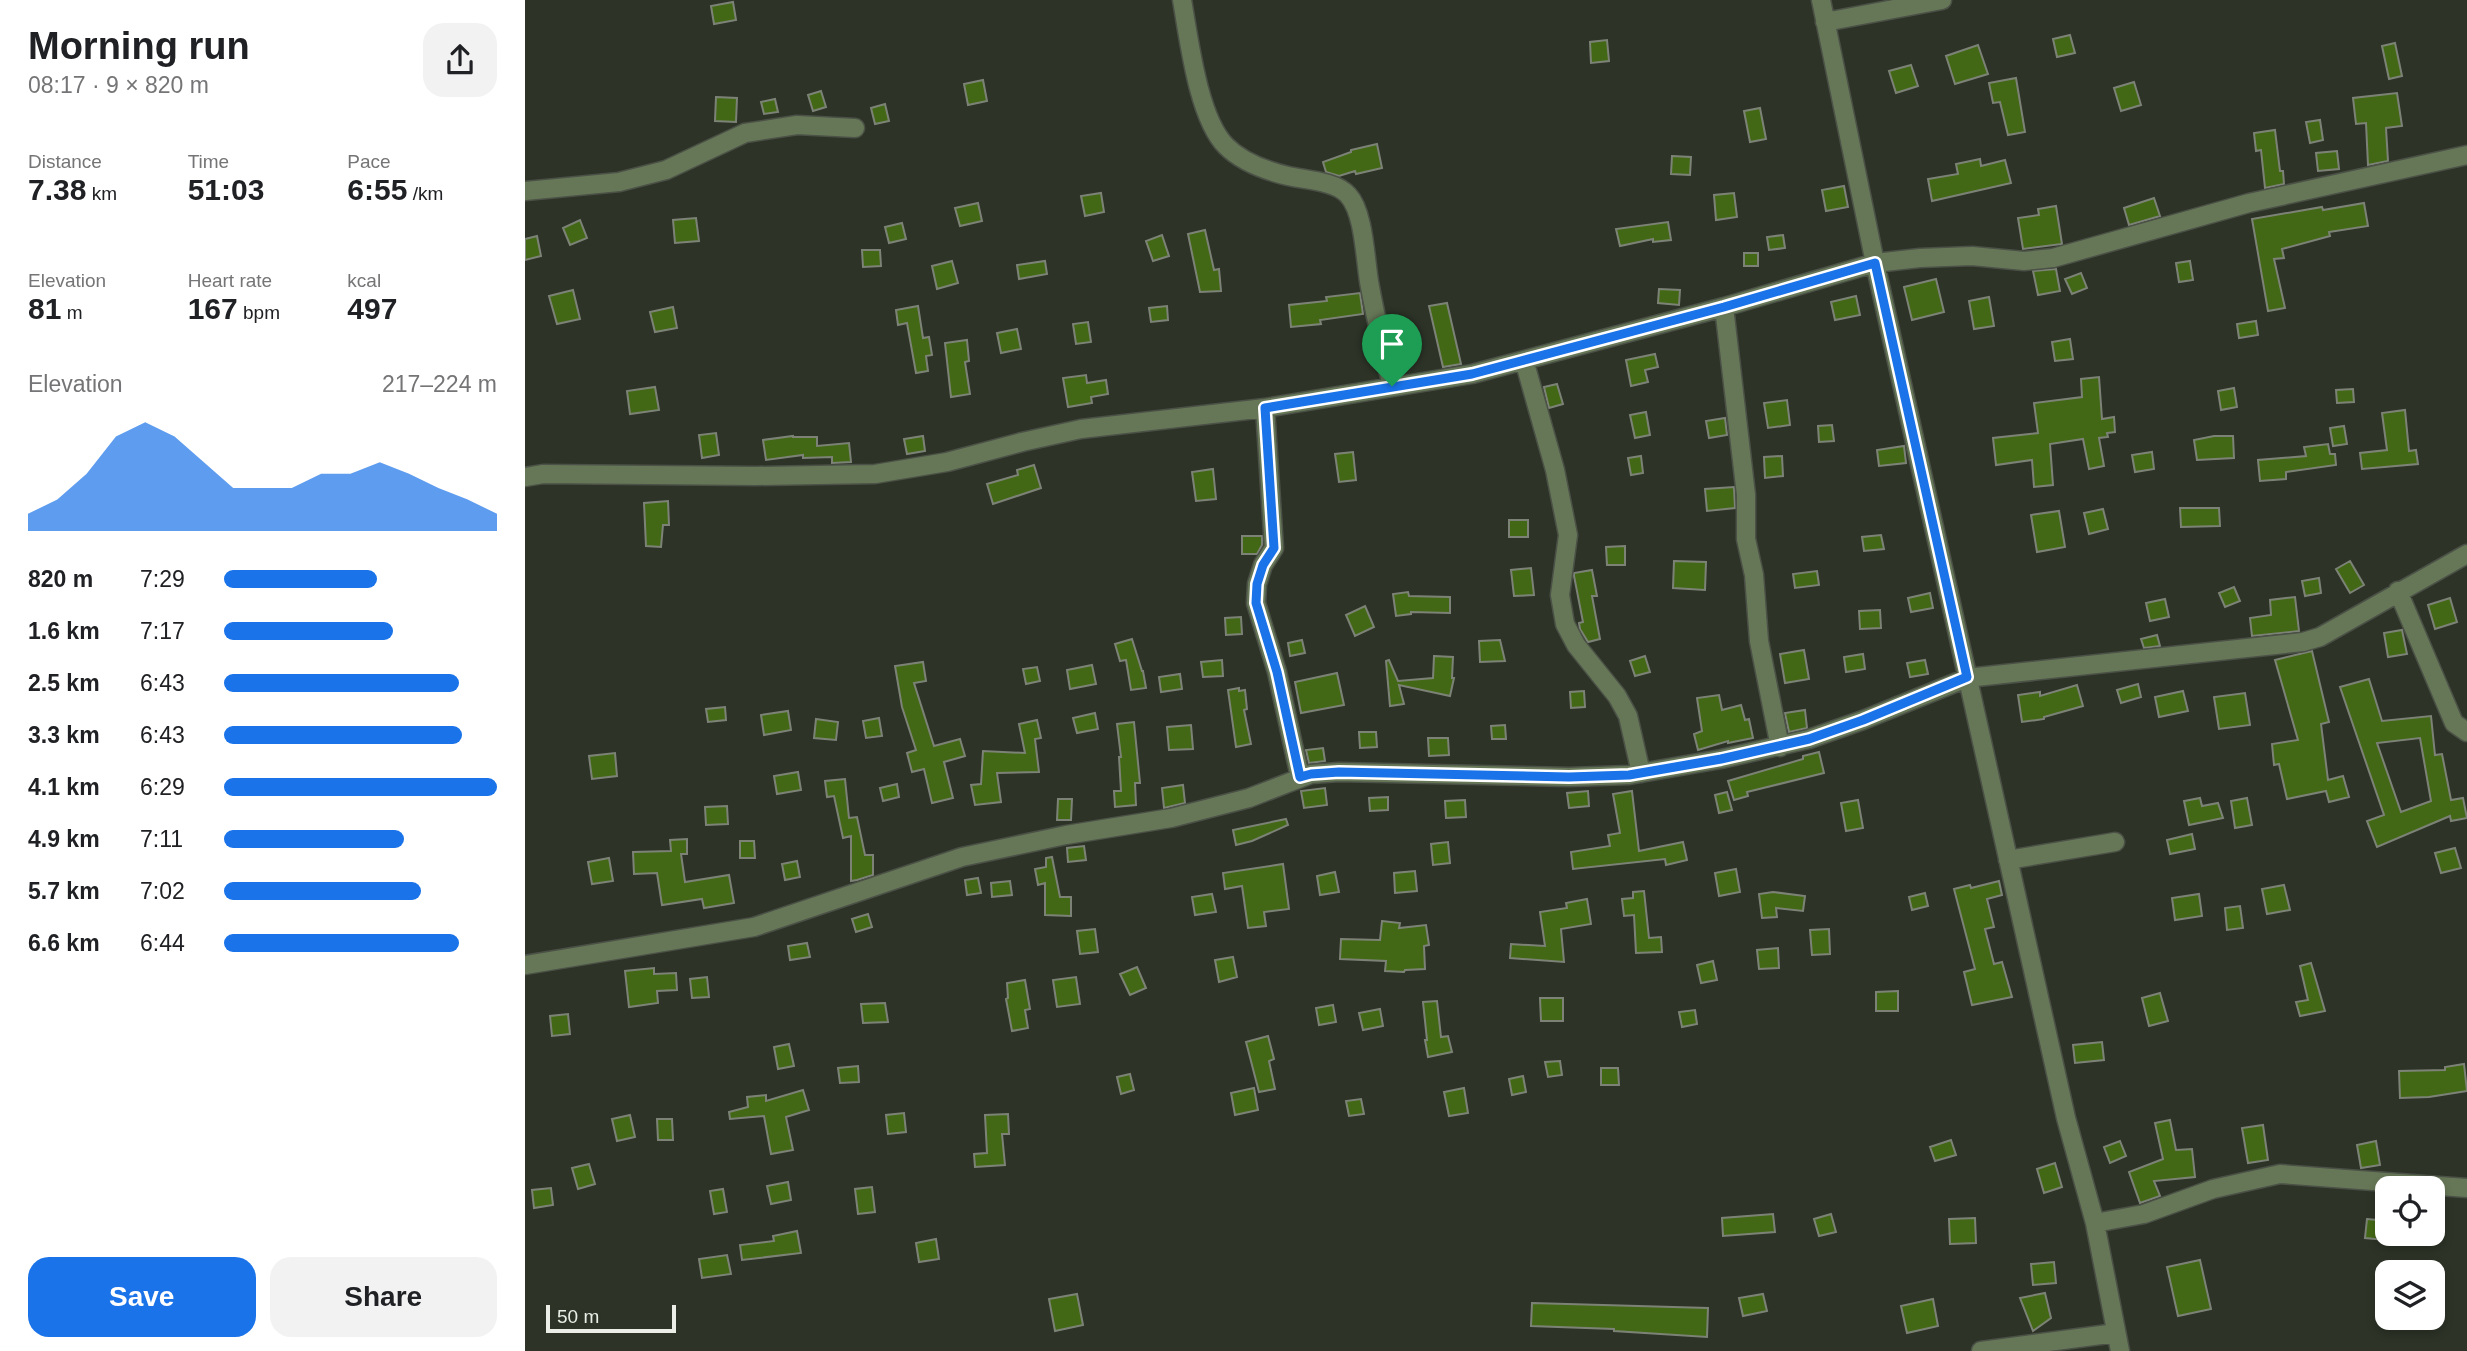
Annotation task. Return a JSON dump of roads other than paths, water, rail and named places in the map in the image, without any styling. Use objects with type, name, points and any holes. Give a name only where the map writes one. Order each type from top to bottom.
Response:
[{"type":"street","points":[[1181,0],[1201,95],[1211,124],[1226,146],[1247,161],[1275,173],[1339,188],[1349,196],[1357,215],[1392,386]]},
{"type":"street","points":[[1821,0],[1875,263],[2066,1118],[2095,1223],[2120,1351]]},
{"type":"street","points":[[1825,22],[1942,0]]},
{"type":"street","points":[[525,191],[631,179],[666,170],[745,133],[797,125],[855,128]]},
{"type":"street","points":[[525,477],[543,474],[756,477],[875,474],[947,462],[1081,429],[1265,408],[1472,374],[1724,307],[1875,263],[1972,256],[2024,261],[2053,258],[2249,203],[2467,155]]},
{"type":"street","points":[[1724,307],[1746,495],[1746,539],[1754,575],[1759,640],[1780,747]]},
{"type":"street","points":[[1524,360],[1555,470],[1568,535],[1560,595],[1565,624],[1576,645],[1617,696],[1628,716],[1641,773]]},
{"type":"street","points":[[1265,408],[1274,548],[1263,565],[1257,584],[1256,603],[1277,672],[1300,777]]},
{"type":"street","points":[[525,965],[754,927],[962,857],[1066,835],[1171,818],[1248,798],[1311,774],[1339,772],[1569,777],[1641,773],[1780,747],[1863,720],[1967,677],[2303,642],[2320,637],[2467,554]]},
{"type":"street","points":[[2398,591],[2454,723],[2467,732]]},
{"type":"street","points":[[2008,860],[2115,842]]},
{"type":"street","points":[[2095,1223],[2144,1214],[2213,1189],[2280,1174],[2467,1188]]},
{"type":"street","points":[[1980,1351],[2116,1333]]}]
